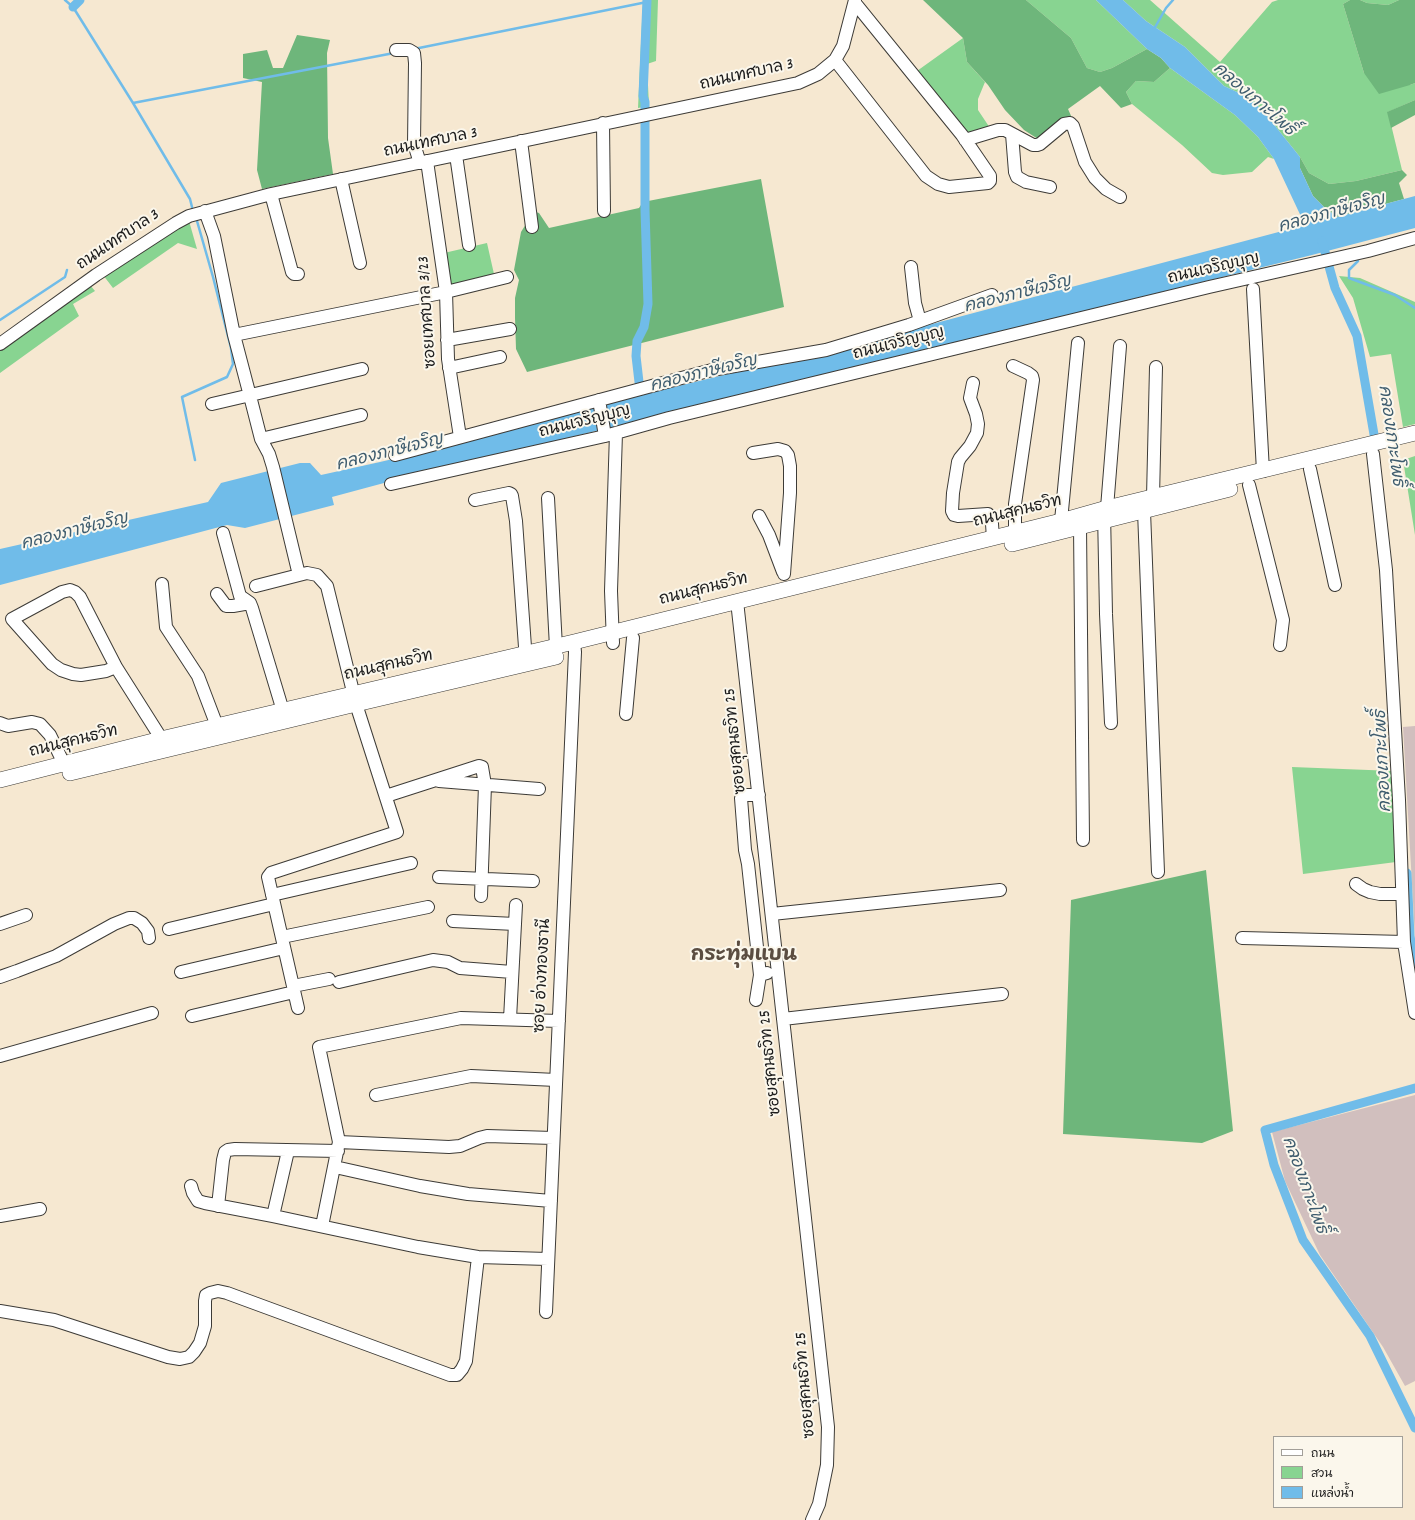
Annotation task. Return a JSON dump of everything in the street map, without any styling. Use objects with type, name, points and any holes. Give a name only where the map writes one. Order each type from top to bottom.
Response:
[{"type":"main road","name":"ถนนสุคนธวิท","points":[[0,790],[117,756],[165,744],[354,698],[526,659],[738,606],[1080,526],[1105,513],[1153,497],[1415,433]]},
{"type":"main road","name":"ถนนสุคนธวิท","points":[[613,637],[633,638],[738,606],[787,589],[1061,521],[1105,513],[1144,511],[1415,443]]},
{"type":"main road","name":"ถนนสุคนธวิท","points":[[526,659],[556,647],[575,647]]},
{"type":"main road","name":"ถนนสุคนธวิท","points":[[165,744],[218,726],[283,711],[354,698]]},
{"type":"main road","name":"ถนนสุคนธวิท","points":[[0,780],[64,764],[117,756]]},
{"type":"street","name":"ถนนเทศบาล 3","points":[[0,344],[96,275],[176,222],[189,216],[271,194],[798,83],[818,74],[835,60],[842,46],[855,1]]},
{"type":"street","points":[[835,60],[926,176],[933,181],[949,187],[986,183],[990,181],[990,176],[965,140],[855,1]]},
{"type":"street","name":"ซอยเทศบาล 3/23","points":[[396,50],[410,50],[414,53],[416,63],[414,144],[424,162],[446,292],[449,368],[460,437]]},
{"type":"street","points":[[965,140],[998,130],[1005,130],[1033,145],[1037,145],[1064,124],[1070,123],[1073,126],[1085,162],[1095,178],[1106,189],[1120,197]]},
{"type":"street","points":[[603,124],[604,212]]},
{"type":"street","points":[[1012,134],[1015,172],[1017,177],[1026,182],[1050,187]]},
{"type":"street","points":[[521,141],[532,227]]},
{"type":"street","points":[[456,155],[469,245]]},
{"type":"street","points":[[341,179],[360,263]]},
{"type":"street","points":[[271,194],[292,272],[294,274],[298,274]]},
{"type":"street","points":[[205,211],[214,236],[234,335],[261,439],[269,454],[273,467],[299,575]]},
{"type":"street","name":"ถนนเจริญบุญ","points":[[391,484],[609,433],[1209,287],[1368,251],[1415,238]]},
{"type":"street","points":[[911,267],[915,303],[920,321]]},
{"type":"street","points":[[234,335],[446,292],[507,277]]},
{"type":"street","points":[[1253,289],[1263,471]]},
{"type":"street","points":[[395,455],[599,402],[712,370],[826,350],[920,321],[992,295]]},
{"type":"street","points":[[447,340],[510,329]]},
{"type":"street","points":[[1061,521],[1078,343]]},
{"type":"street","points":[[1111,723],[1106,614],[1105,513],[1120,346]]},
{"type":"street","points":[[449,368],[500,357]]},
{"type":"street","points":[[1013,366],[1028,373],[1032,376],[1033,380],[1015,504],[1015,533]]},
{"type":"street","points":[[1153,497],[1156,367]]},
{"type":"street","points":[[212,404],[362,369]]},
{"type":"street","points":[[973,384],[970,398],[976,414],[978,424],[977,433],[970,446],[958,462],[952,511],[954,515],[958,516],[988,514],[990,517],[992,538]]},
{"type":"street","points":[[599,402],[609,433],[613,637]]},
{"type":"street","points":[[261,439],[361,415]]},
{"type":"street","points":[[753,453],[778,449],[785,451],[788,455],[790,466],[790,493],[784,574]]},
{"type":"street","points":[[1373,454],[1386,570],[1399,800],[1404,942],[1415,1014]]},
{"type":"street","points":[[1310,469],[1335,585]]},
{"type":"street","points":[[1248,485],[1283,620],[1280,645]]},
{"type":"street","points":[[475,500],[509,493],[512,496],[518,543],[526,659]]},
{"type":"street","points":[[548,498],[556,647]]},
{"type":"street","points":[[1144,511],[1158,872]]},
{"type":"street","points":[[759,516],[769,536],[784,574],[787,589]]},
{"type":"street","points":[[1080,526],[1083,840]]},
{"type":"street","points":[[223,533],[240,596],[250,603],[283,711]]},
{"type":"street","points":[[256,586],[307,573],[317,575],[327,586],[354,698],[397,832],[271,873],[268,877],[298,1008]]},
{"type":"street","points":[[162,584],[166,627],[198,676],[218,726]]},
{"type":"street","points":[[116,667],[81,675],[61,670],[52,664],[12,619],[62,592],[70,590],[75,592],[80,597],[116,667],[165,744]]},
{"type":"street","points":[[217,594],[226,606],[250,603]]},
{"type":"street","name":"ซอยสุคนธวิท 25","points":[[738,606],[828,1427],[827,1465],[819,1504],[812,1520]]},
{"type":"street","points":[[626,714],[633,638]]},
{"type":"street","name":"ซอย อ่างทองธานี","points":[[546,1312],[575,647]]},
{"type":"street","points":[[0,722],[8,726],[32,722],[40,724],[50,735],[64,764]]},
{"type":"street","points":[[386,796],[481,766],[485,785],[481,896]]},
{"type":"street","points":[[434,781],[539,789]]},
{"type":"street","points":[[756,1000],[760,975],[748,864],[745,850],[741,798],[745,795],[759,795]]},
{"type":"street","points":[[169,929],[410,863]]},
{"type":"street","points":[[438,877],[533,881]]},
{"type":"street","points":[[1356,884],[1370,892],[1380,894],[1402,894]]},
{"type":"street","points":[[772,914],[1000,890]]},
{"type":"street","points":[[510,1019],[516,905]]},
{"type":"street","points":[[181,972],[283,943],[428,907]]},
{"type":"street","points":[[0,924],[26,915]]},
{"type":"street","points":[[0,977],[56,956],[114,924],[129,918],[134,918],[142,923],[148,931],[150,938]]},
{"type":"street","points":[[453,921],[515,924]]},
{"type":"street","points":[[1242,938],[1404,942]]},
{"type":"street","points":[[192,1016],[293,989],[433,960],[448,962],[460,968],[512,972]]},
{"type":"street","points":[[760,975],[778,971]]},
{"type":"street","points":[[783,1019],[1002,994]]},
{"type":"street","points":[[0,1056],[152,1013]]},
{"type":"street","points":[[322,1226],[339,1146],[319,1047],[450,1019],[473,1017],[558,1021]]},
{"type":"street","points":[[376,1095],[471,1076],[556,1080]]},
{"type":"street","points":[[218,1206],[223,1160],[225,1152],[228,1150],[288,1151],[339,1146],[449,1147],[460,1146],[487,1136],[553,1138]]},
{"type":"street","points":[[273,1216],[288,1151]]},
{"type":"street","points":[[335,1167],[420,1186],[468,1194],[550,1201]]},
{"type":"street","points":[[191,1186],[198,1201],[418,1247],[478,1257],[548,1258]]},
{"type":"street","points":[[0,1216],[40,1210]]},
{"type":"street","points":[[0,1310],[54,1320],[168,1357],[180,1359],[189,1357],[200,1343],[205,1326],[204,1301],[206,1295],[218,1291],[450,1375],[457,1375],[462,1369],[466,1360],[478,1257]]},
{"type":"shaded area","points":[[1415,726],[1415,936],[1403,727]]},
{"type":"shaded area","points":[[1415,1095],[1415,1381],[1405,1386],[1383,1347],[1320,1255],[1285,1181],[1272,1132]]},
{"type":"green space","points":[[643,0],[658,0],[656,61],[647,64],[649,106],[638,108]]},
{"type":"green space","points":[[923,0],[1026,0],[1071,38],[1087,68],[1100,72],[1112,68],[1147,49],[1161,58],[1170,68],[1154,82],[1136,81],[1126,92],[1132,104],[1121,108],[1100,86],[1068,109],[1072,118],[1038,139],[1024,130],[1005,110],[988,85],[967,62],[963,38]]},
{"type":"green space","points":[[1026,0],[1096,0],[1147,49],[1112,68],[1100,72],[1087,68],[1071,38]]},
{"type":"green space","points":[[1123,0],[1150,0],[1220,62],[1272,2],[1278,0],[1350,0],[1343,4],[1364,73],[1410,85],[1415,83],[1415,100],[1388,112],[1402,170],[1356,181],[1329,184],[1309,173],[1300,157],[1264,112],[1248,97],[1224,86],[1185,47],[1146,21]]},
{"type":"green space","points":[[1350,0],[1360,0],[1367,3],[1388,5],[1399,0],[1415,0],[1415,83],[1379,94],[1364,73],[1343,4]]},
{"type":"green space","points":[[1360,0],[1399,0],[1388,5],[1367,3]]},
{"type":"green space","points":[[297,35],[330,40],[327,53],[328,138],[333,174],[262,189],[257,170],[262,82],[243,78],[243,54],[267,50],[273,68],[283,68]]},
{"type":"green space","points":[[963,38],[967,62],[985,82],[978,99],[978,110],[990,128],[963,143],[910,76]]},
{"type":"green space","points":[[1170,68],[1235,115],[1258,137],[1274,159],[1268,157],[1252,172],[1223,175],[1212,173],[1182,145],[1132,104],[1126,92],[1136,81],[1154,82]]},
{"type":"green space","points":[[1415,100],[1415,115],[1391,128],[1387,112]]},
{"type":"green space","points":[[1300,157],[1309,173],[1329,184],[1356,181],[1402,170],[1407,175],[1399,183],[1404,199],[1337,217],[1313,196],[1300,168]]},
{"type":"green space","points":[[761,179],[784,307],[527,372],[516,349],[515,298],[519,280],[514,270],[521,232],[526,224],[524,208],[539,213],[549,228],[639,208],[643,202]]},
{"type":"green space","points":[[189,221],[197,249],[178,243],[113,288],[103,275]]},
{"type":"green space","points":[[487,243],[494,274],[450,286],[444,253]]},
{"type":"green space","points":[[1339,276],[1360,278],[1415,302],[1415,424],[1403,427],[1391,354],[1370,357],[1353,298]]},
{"type":"green space","points":[[90,285],[95,291],[73,304],[79,316],[0,373],[0,350]]},
{"type":"green space","points":[[1415,456],[1415,535],[1403,460]]},
{"type":"green space","points":[[1292,767],[1394,771],[1396,862],[1303,874]]},
{"type":"green space","points":[[1206,870],[1233,1131],[1202,1143],[1063,1134],[1071,900]]},
{"type":"water","name":"คลองภาษีเจริญ","points":[[1096,0],[1123,0],[1146,21],[1185,47],[1224,86],[1248,97],[1264,112],[1300,157],[1300,168],[1313,196],[1337,217],[1415,196],[1415,228],[1312,255],[384,483],[332,497],[334,505],[245,528],[227,525],[0,585],[0,549],[208,502],[221,483],[300,463],[310,463],[321,475],[486,437],[500,429],[902,332],[1305,225],[1274,159],[1258,137],[1235,115],[1170,68],[1161,58],[1147,49]]},
{"type":"waterway","points":[[65,0],[73,7],[133,103],[190,199],[192,207]]},
{"type":"waterway","points":[[73,7],[80,0]]},
{"type":"waterway","points":[[639,382],[636,356],[637,341],[644,327],[648,304],[645,210],[645,102],[643,96],[647,0]]},
{"type":"waterway","points":[[1154,29],[1166,8],[1173,0]]},
{"type":"waterway","points":[[414,49],[647,2]]},
{"type":"waterway","points":[[133,103],[394,53]]},
{"type":"waterway","points":[[195,460],[182,397],[227,377],[233,364],[231,348],[197,221]]},
{"type":"waterway","name":"คลองเกาะโพธิ์","points":[[1322,241],[1335,288],[1357,336],[1376,446]]},
{"type":"waterway","points":[[1358,261],[1349,270],[1349,278],[1395,295],[1415,308]]},
{"type":"waterway","points":[[0,320],[65,277],[67,270]]},
{"type":"waterway","name":"คลองเกาะโพธิ์","points":[[1407,873],[1410,936],[1415,968]]},
{"type":"waterway","name":"คลองเกาะโพธิ์","points":[[1415,1088],[1265,1130],[1274,1165],[1303,1240],[1370,1336],[1415,1428]]},
{"type":"district","name":"กระทุ่มแบน","points":[[744,957]]}]
